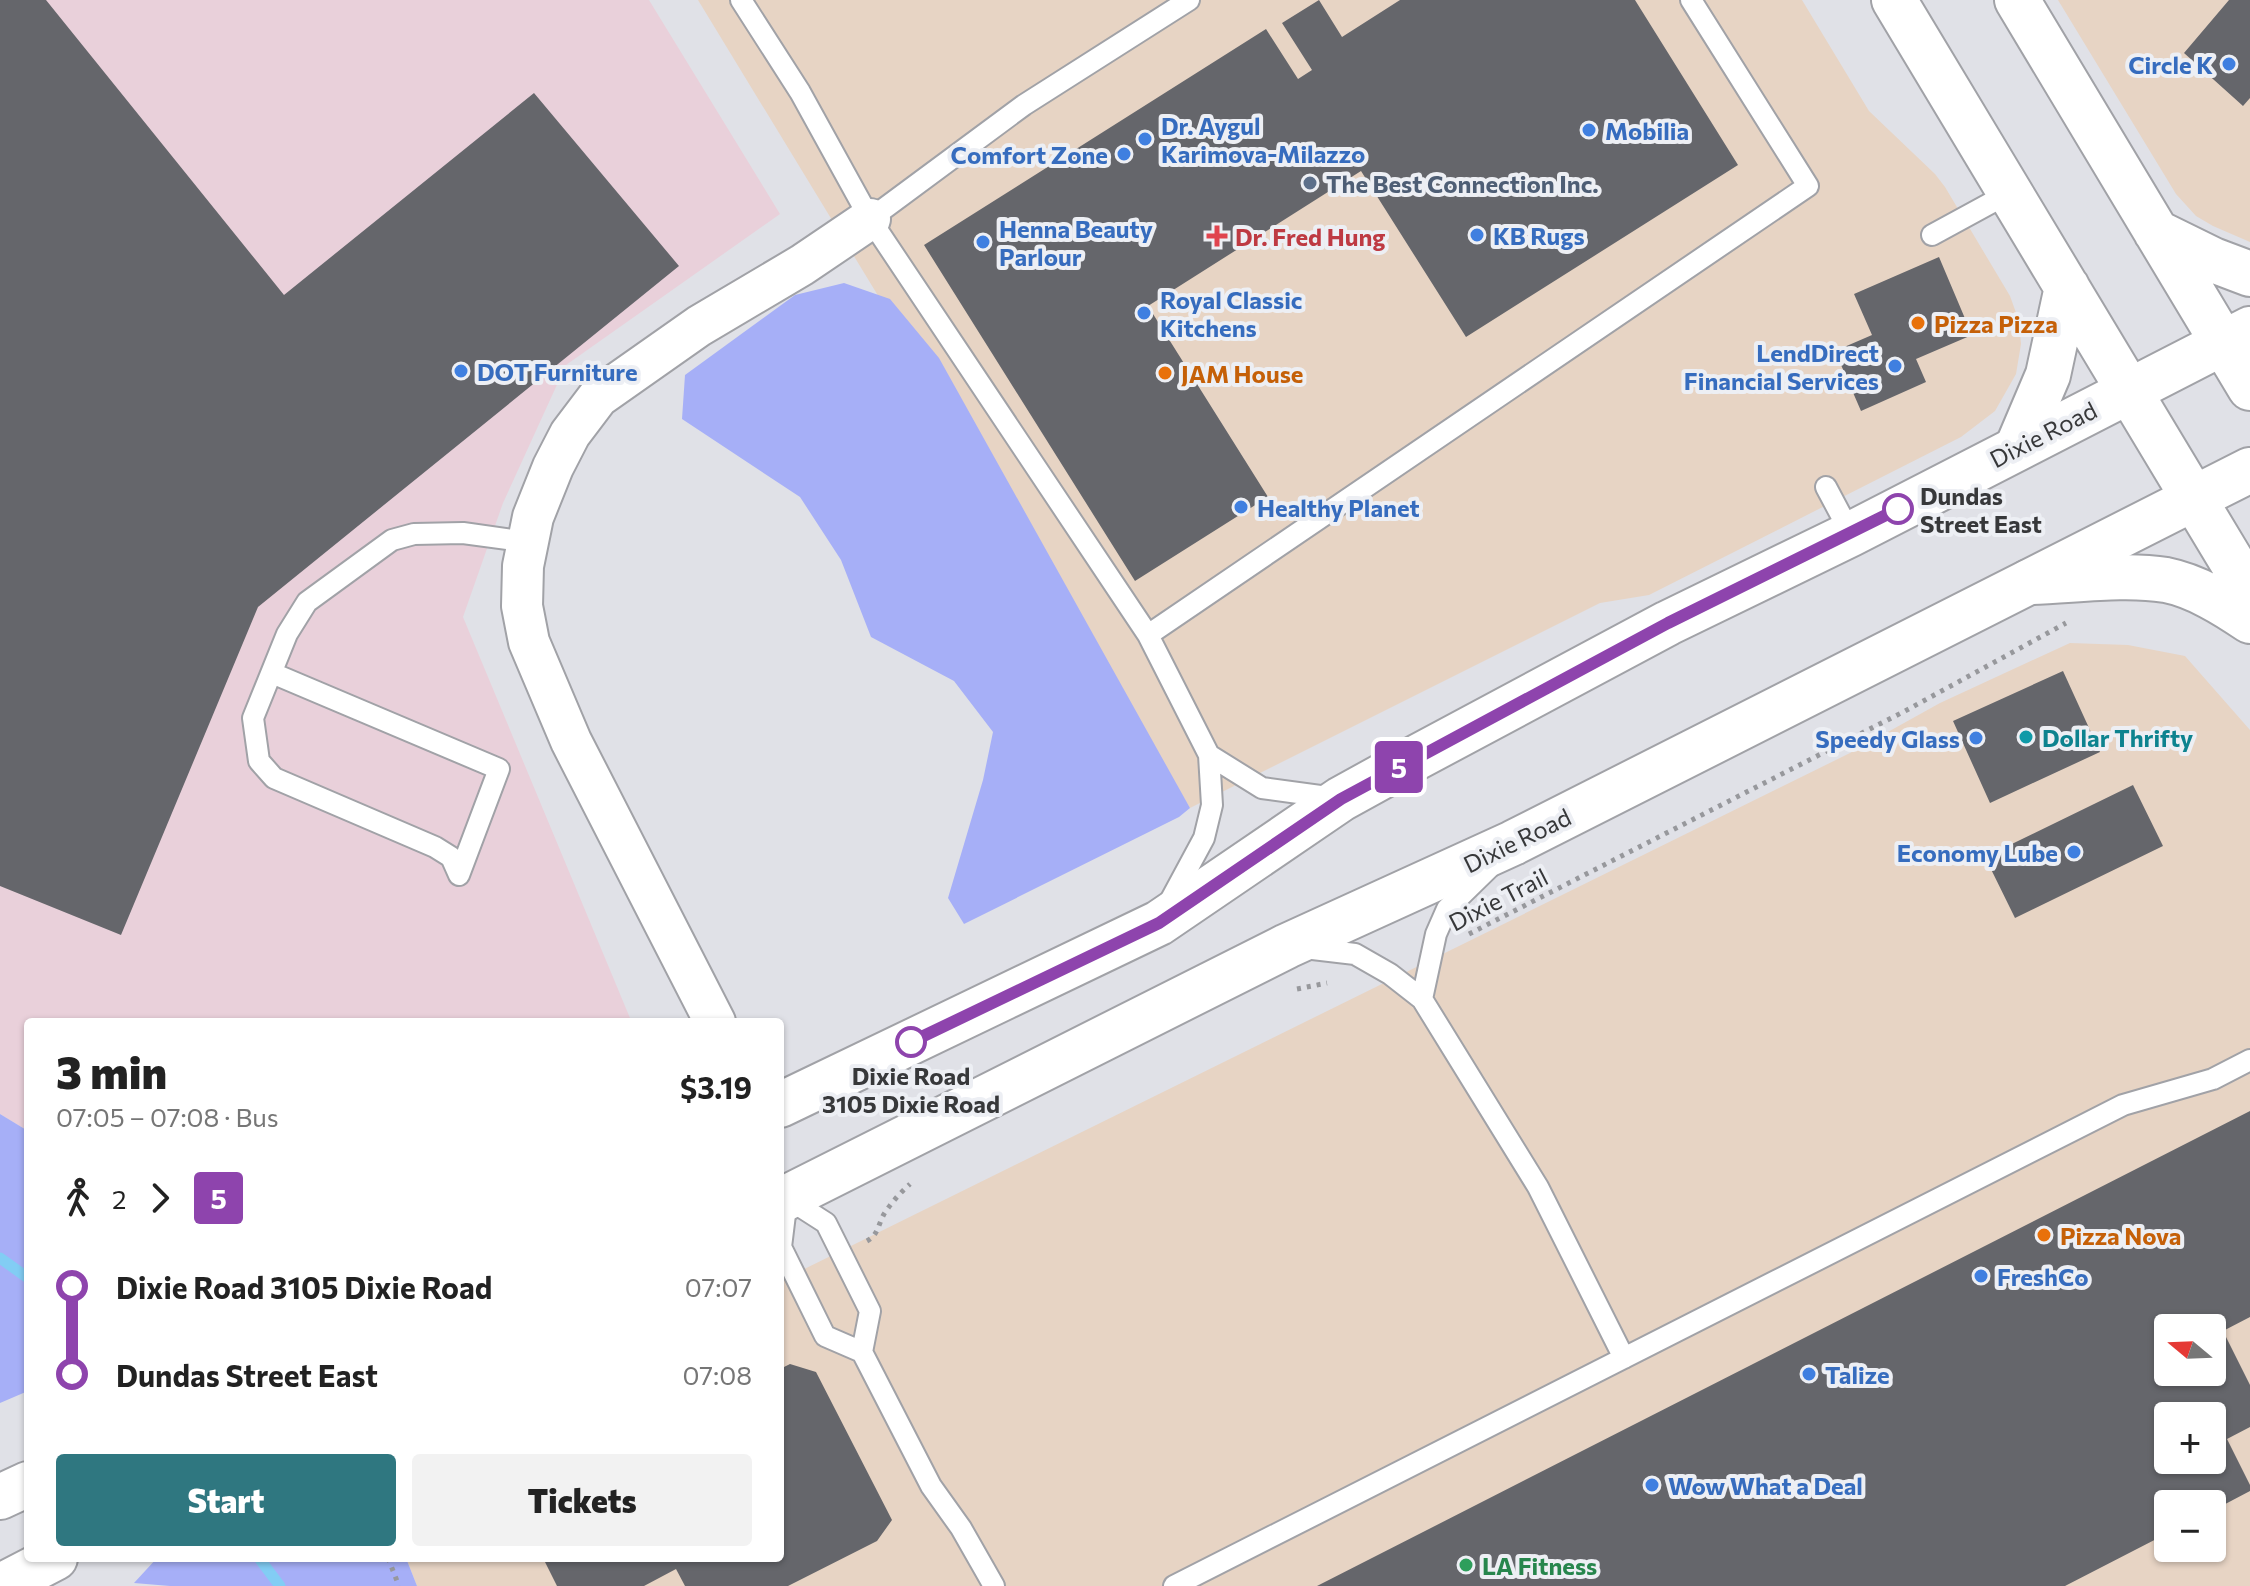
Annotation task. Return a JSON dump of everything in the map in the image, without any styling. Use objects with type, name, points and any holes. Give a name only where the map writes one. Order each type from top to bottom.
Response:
[{"type":"main road","points":[[1894,0],[2250,592]]},
{"type":"main road","points":[[2017,0],[2156,232],[2236,336],[2250,388]]},
{"type":"main road","points":[[2156,232],[2250,274]]},
{"type":"main road","points":[[2017,448],[2048,375],[2067,287]]},
{"type":"main road","name":"Dixie Road","points":[[784,1103],[1159,923],[1341,799],[1668,623],[1851,534],[2236,336]]},
{"type":"main road","name":"Dixie Road","points":[[784,1192],[1287,946],[1513,843],[2250,470]]},
{"type":"main road","points":[[2029,582],[2168,580],[2195,589],[2250,621]]},
{"type":"main road","points":[[0,1497],[24,1486]]},
{"type":"main road","points":[[1,1586],[47,1562]]},
{"type":"street","points":[[713,1018],[571,741],[529,642],[522,606],[523,566],[533,517],[553,467],[570,434],[598,397],[699,326],[802,265],[870,219]]},
{"type":"lane","points":[[741,0],[800,92],[870,219],[1148,635],[1209,755],[1212,805],[1204,838],[1159,923]]},
{"type":"lane","points":[[870,219],[1024,105],[1189,0]]},
{"type":"lane","points":[[1148,635],[1808,186],[1691,0]]},
{"type":"lane","points":[[1932,235],[2011,192]]},
{"type":"lane","points":[[1826,487],[1851,534]]},
{"type":"lane","points":[[272,673],[499,769],[459,875],[451,857],[435,847],[274,778],[259,761],[253,718],[291,625],[307,602],[392,540],[414,534],[463,533],[528,542]]},
{"type":"lane","points":[[1209,755],[1262,788],[1341,799]]},
{"type":"lane","points":[[1422,999],[1430,954],[1447,909],[1513,843]]},
{"type":"lane","points":[[1287,946],[1355,954],[1390,974],[1422,999],[1538,1187],[1624,1358]]},
{"type":"lane","points":[[1174,1586],[2123,1105],[2213,1079],[2250,1060]]},
{"type":"lane","points":[[784,1194],[826,1223],[870,1311],[862,1352],[931,1486],[961,1528],[994,1586]]},
{"type":"lane","points":[[784,1253],[825,1336],[862,1352]]},
{"type":"path","name":"Dixie Trail","points":[[1430,954],[1905,711],[2068,622]]},
{"type":"path","points":[[1288,992],[1322,982],[1366,985],[1390,974]]},
{"type":"path","points":[[867,1241],[875,1236],[893,1200],[914,1181]]},
{"type":"path","points":[[390,1562],[399,1586]]},
{"type":"shaded area","points":[[0,0],[649,0],[780,214],[566,365],[503,503],[463,617],[630,1018],[24,1018],[24,1129],[0,1114]]},
{"type":"shaded area","points":[[698,0],[1802,0],[1869,111],[1945,187],[2010,296],[2019,321],[2021,344],[2016,374],[1995,411],[1961,437],[1649,595],[1600,603],[1190,808]]},
{"type":"shaded area","points":[[2058,0],[2250,0],[2250,242],[2196,216],[2176,194]]},
{"type":"shaded area","points":[[844,283],[890,299],[939,358],[1190,808],[1179,817],[964,924],[948,898],[983,780],[993,732],[954,681],[871,637],[841,560],[800,497],[682,419],[685,375],[795,295]]},
{"type":"shaded area","points":[[2070,643],[2128,645],[2185,656],[2250,730],[2250,1586],[417,1586],[408,1562],[784,1562],[784,1279],[1850,753],[1940,703]]},
{"type":"shaded area","points":[[0,1114],[24,1129],[24,1393],[0,1403]]},
{"type":"shaded area","points":[[153,1562],[408,1562],[417,1586],[170,1586],[134,1583]]},
{"type":"building","points":[[0,0],[46,0],[284,295],[534,93],[679,266],[258,607],[121,935],[0,886]]},
{"type":"building","points":[[1319,0],[1342,37],[1400,0],[1635,0],[1738,165],[1466,337],[1361,171],[1148,306],[1268,497],[1135,581],[924,245],[1266,29],[1298,79],[1312,70],[1282,23]]},
{"type":"building","points":[[2229,0],[2250,0],[2250,98],[2243,106],[2184,53]]},
{"type":"building","points":[[1939,257],[1972,335],[1916,359],[1926,382],[1861,411],[1835,351],[1872,335],[1854,294]]},
{"type":"building","name":"Dollar Thrifty","points":[[2063,671],[2100,752],[1990,803],[1953,721]]},
{"type":"building","name":"Economy Lube","points":[[2133,785],[2163,846],[2015,918],[1985,857]]},
{"type":"building","points":[[2250,1111],[2250,1317],[2226,1329],[2226,1314],[2154,1314],[2154,1386],[2226,1386],[2226,1337],[2250,1385],[2250,1427],[2227,1439],[2250,1485],[2250,1491],[2226,1504],[2226,1490],[2154,1490],[2154,1540],[2065,1586],[1317,1586]]},
{"type":"building","points":[[790,1364],[816,1372],[892,1520],[877,1541],[788,1586],[685,1586],[676,1569],[644,1586],[557,1586],[545,1562],[784,1562],[784,1367]]},
{"type":"waterway","points":[[0,1258],[24,1275]]},
{"type":"waterway","points":[[262,1562],[280,1586]]},
{"type":"bus line","name":"5","points":[[911,1042],[1159,923],[1341,799],[1668,623],[1898,509]]},
{"type":"place","name":"Circle K","points":[[2229,64]]},
{"type":"place","name":"Mobilia","points":[[1589,130]]},
{"type":"place","name":"Dr. Aygul Karimova-Milazzo","points":[[1145,139]]},
{"type":"place","name":"Comfort Zone","points":[[1124,154]]},
{"type":"place","name":"The Best Connection Inc.","points":[[1310,183]]},
{"type":"place","name":"KB Rugs","points":[[1477,235]]},
{"type":"place","name":"Dr. Fred Hung","points":[[1217,236]]},
{"type":"place","name":"Henna Beauty Parlour","points":[[983,242]]},
{"type":"place","name":"Royal Classic Kitchens","points":[[1144,313]]},
{"type":"place","name":"Pizza Pizza","points":[[1918,323]]},
{"type":"place","name":"LendDirect Financial Services","points":[[1895,366]]},
{"type":"place","name":"DOT Furniture","points":[[461,371]]},
{"type":"place","name":"JAM House","points":[[1165,373]]},
{"type":"place","name":"Healthy Planet","points":[[1241,507]]},
{"type":"place","name":"Dundas Street East","points":[[1898,509]]},
{"type":"place","name":"Dollar Thrifty","points":[[2026,737]]},
{"type":"place","name":"Speedy Glass","points":[[1976,738]]},
{"type":"place","name":"Economy Lube","points":[[2074,852]]},
{"type":"place","name":"Dixie Road 3105 Dixie Road","points":[[911,1042]]},
{"type":"place","name":"Pizza Nova","points":[[2044,1235]]},
{"type":"place","name":"FreshCo","points":[[1981,1276]]},
{"type":"place","name":"Talize","points":[[1809,1374]]},
{"type":"place","name":"Wow What a Deal","points":[[1652,1485]]},
{"type":"place","name":"LA Fitness","points":[[1466,1565]]}]
